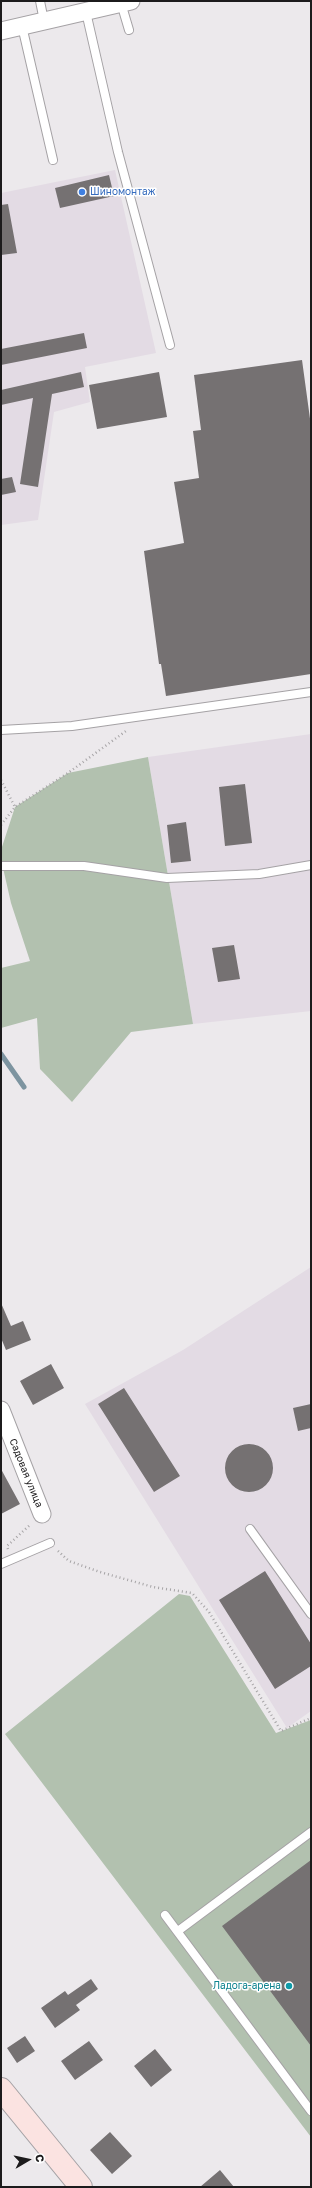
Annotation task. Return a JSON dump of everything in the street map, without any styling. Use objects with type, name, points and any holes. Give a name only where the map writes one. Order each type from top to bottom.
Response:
[{"type":"main road","points":[[1,2089],[81,2187]]},
{"type":"street","points":[[1,31],[126,2]]},
{"type":"street","name":"Садовая улица","points":[[1,1410],[42,1514]]},
{"type":"lane","points":[[40,1],[44,21]]},
{"type":"lane","points":[[126,2],[129,30]]},
{"type":"lane","points":[[86,12],[118,152],[170,345]]},
{"type":"lane","points":[[22,26],[53,160]]},
{"type":"lane","points":[[1,730],[72,726],[311,692]]},
{"type":"lane","points":[[1,866],[84,866],[167,878],[259,874],[311,865]]},
{"type":"lane","points":[[250,1530],[311,1614]]},
{"type":"lane","points":[[5,1563],[50,1544]]},
{"type":"lane","points":[[178,1931],[311,1832]]},
{"type":"lane","points":[[164,1915],[178,1931],[311,2111]]},
{"type":"path","points":[[1,825],[15,807],[68,773],[149,715]]},
{"type":"path","points":[[1,780],[15,807]]},
{"type":"path","points":[[5,1563],[8,1546],[42,1514]]},
{"type":"path","points":[[50,1544],[68,1561],[153,1586],[192,1594],[209,1612],[281,1730],[311,1718]]},
{"type":"shaded area","points":[[115,170],[156,353],[85,367],[90,402],[54,412],[38,520],[1,525],[1,193]]},
{"type":"shaded area","points":[[311,734],[311,1011],[193,1024],[148,757]]},
{"type":"shaded area","points":[[311,1267],[311,1711],[287,1728],[85,1404],[183,1350]]},
{"type":"green space","points":[[148,757],[193,1024],[131,1032],[72,1102],[40,1069],[37,1018],[1,1028],[1,968],[30,961],[11,903],[1,859],[1,850],[15,807],[68,773]]},
{"type":"green space","points":[[179,1594],[190,1596],[276,1733],[311,1720],[311,2137],[5,1734]]},
{"type":"building","points":[[109,175],[114,196],[60,208],[55,188]]},
{"type":"building","points":[[8,204],[17,253],[1,255],[1,205]]},
{"type":"building","points":[[84,333],[87,348],[1,365],[1,349]]},
{"type":"building","points":[[302,360],[311,426],[311,674],[166,696],[161,664],[159,664],[144,551],[184,543],[174,482],[199,478],[193,431],[201,430],[194,375]]},
{"type":"building","points":[[81,372],[84,387],[52,394],[38,487],[20,484],[33,398],[1,405],[1,390]]},
{"type":"building","points":[[159,372],[167,417],[97,429],[89,385]]},
{"type":"building","points":[[12,477],[16,492],[1,495],[1,479]]},
{"type":"building","points":[[245,784],[252,843],[225,846],[219,787]]},
{"type":"building","points":[[186,822],[191,861],[171,863],[167,825]]},
{"type":"building","points":[[234,945],[240,979],[218,982],[212,948]]},
{"type":"building","points":[[1,1303],[11,1326],[23,1321],[31,1340],[6,1350],[1,1338]]},
{"type":"building","points":[[51,1364],[64,1388],[33,1405],[20,1381]]},
{"type":"building","points":[[124,1388],[180,1476],[154,1492],[98,1404]]},
{"type":"building","points":[[311,1404],[311,1428],[298,1431],[293,1408]]},
{"type":"building","points":[[244,1444],[254,1444],[266,1451],[273,1463],[273,1473],[266,1485],[254,1492],[244,1492],[236,1488],[229,1481],[225,1473],[225,1463],[229,1455],[236,1448]]},
{"type":"building","points":[[1,1469],[20,1504],[1,1514]]},
{"type":"building","points":[[265,1571],[311,1644],[311,1666],[275,1689],[219,1600]]},
{"type":"building","name":"Ладога-арена","points":[[311,1860],[311,2046],[222,1926]]},
{"type":"building","points":[[91,1979],[98,1989],[76,2005],[80,2010],[55,2028],[41,2008],[65,1991],[68,1995]]},
{"type":"building","points":[[25,2036],[35,2051],[17,2063],[7,2048]]},
{"type":"building","points":[[89,2041],[103,2060],[75,2080],[61,2061]]},
{"type":"building","points":[[155,2049],[172,2070],[151,2087],[134,2066]]},
{"type":"building","points":[[110,2132],[132,2156],[112,2174],[90,2150]]},
{"type":"building","points":[[220,2170],[234,2187],[200,2187]]},
{"type":"waterway","points":[[1,1054],[24,1087]]},
{"type":"place","name":"Шиномонтаж","points":[[82,192]]},
{"type":"place","name":"Ладога-арена","points":[[289,1986]]}]
